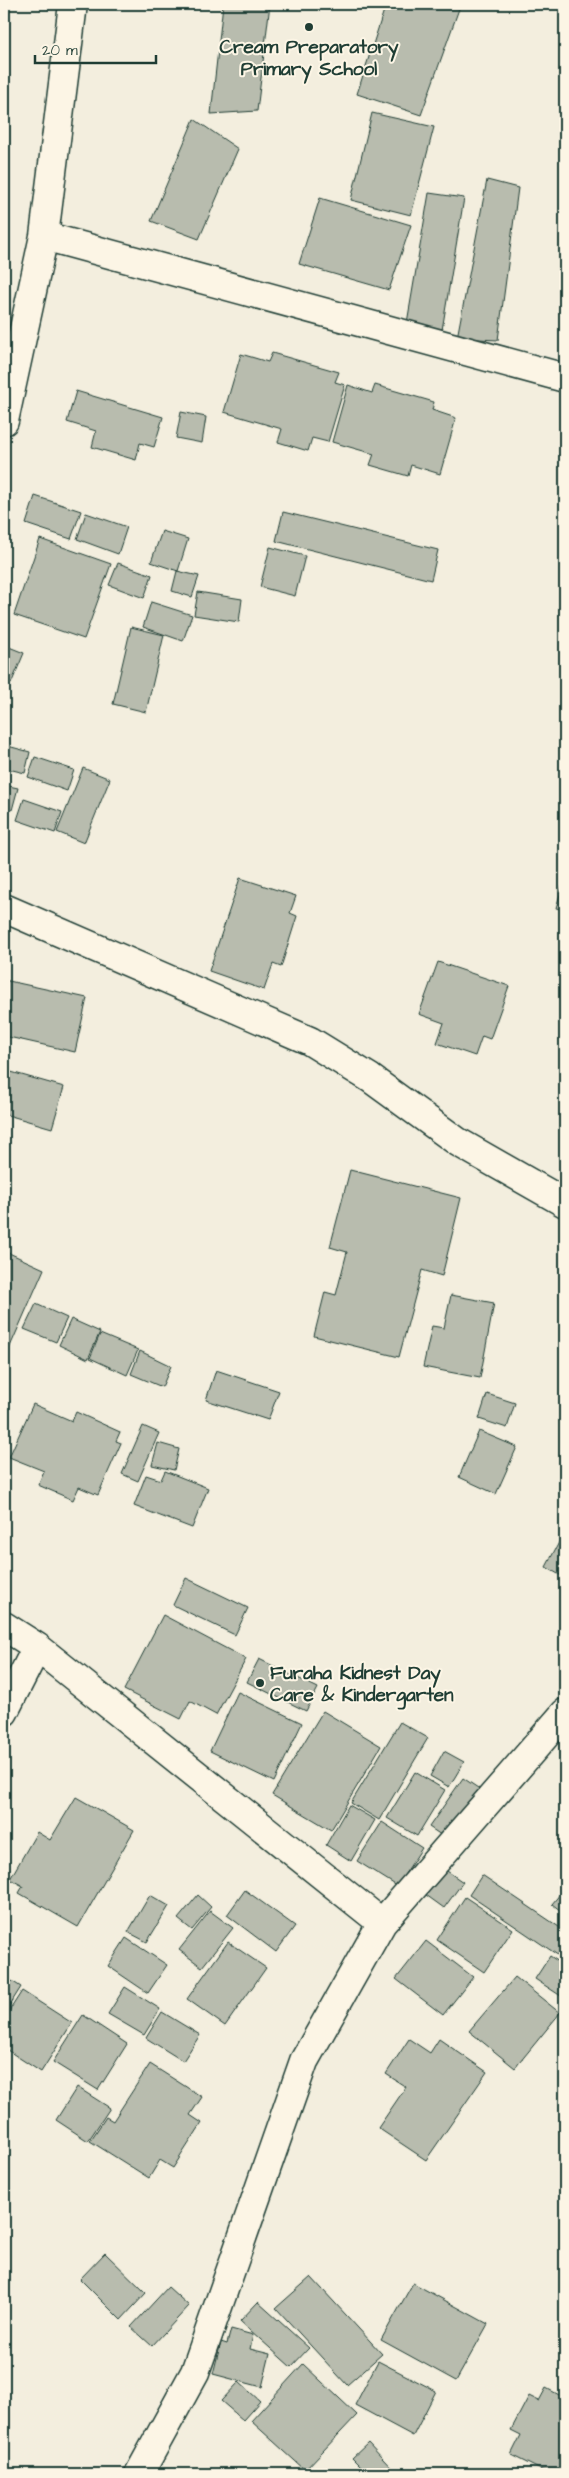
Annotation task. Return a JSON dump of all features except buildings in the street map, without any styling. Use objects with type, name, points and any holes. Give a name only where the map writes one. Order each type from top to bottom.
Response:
[{"type":"street","points":[[4,421],[44,236],[73,4]]},
{"type":"street","points":[[44,236],[565,378]]},
{"type":"street","points":[[4,908],[310,1041],[370,1078],[458,1142],[565,1203]]},
{"type":"street","points":[[4,1626],[37,1647],[382,1923]]},
{"type":"street","points":[[4,1712],[37,1647]]},
{"type":"street","points":[[139,2474],[195,2372],[304,2061],[382,1923],[565,1713]]},
{"type":"place","name":"Cream Preparatory Primary School","points":[[309,27]]},
{"type":"place","name":"Furaha Kidnest Day Care & Kindergarten","points":[[260,1683]]}]
